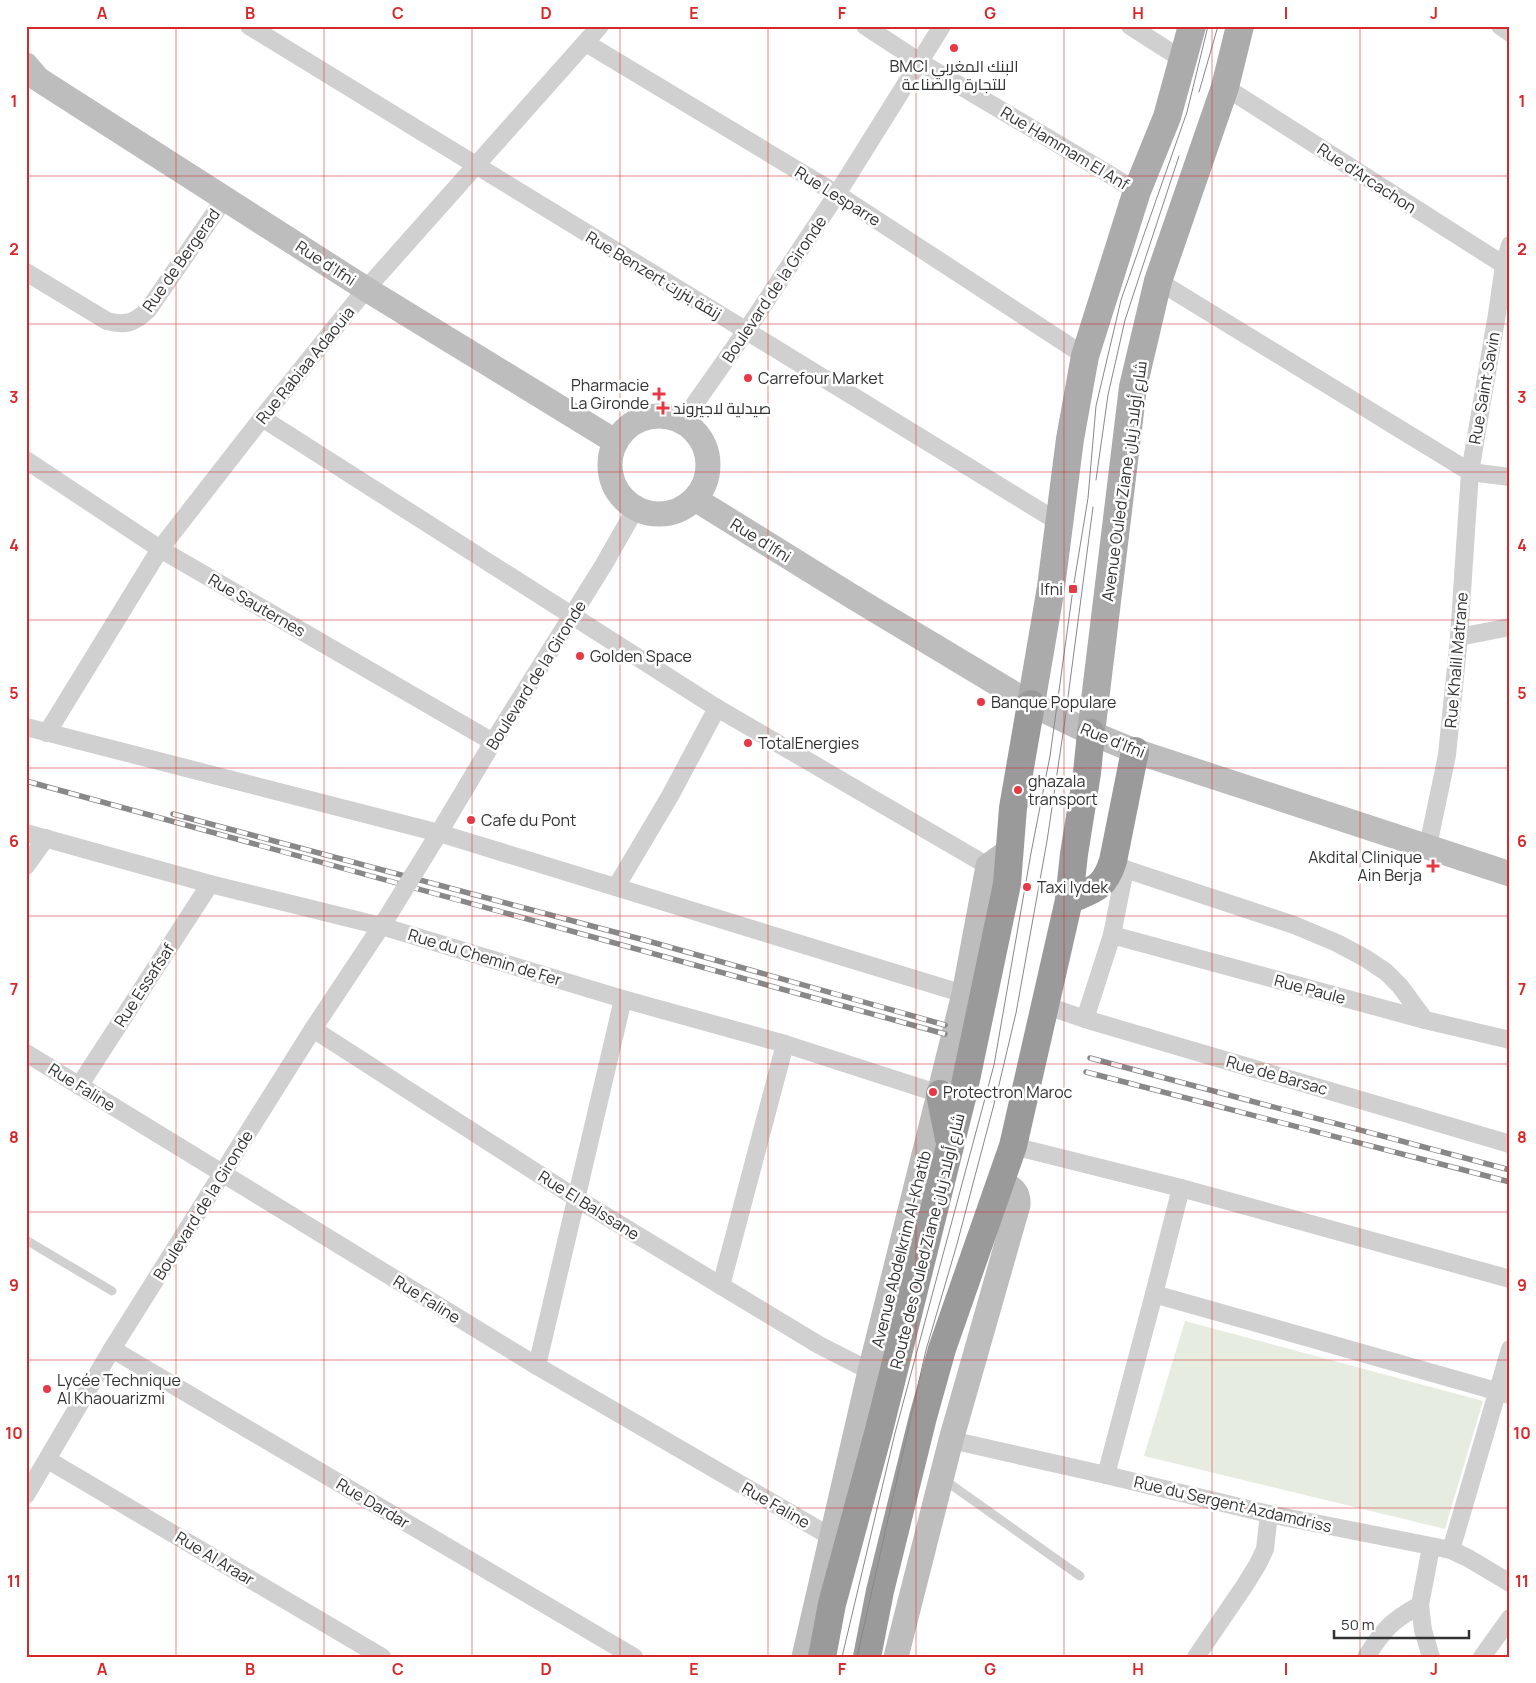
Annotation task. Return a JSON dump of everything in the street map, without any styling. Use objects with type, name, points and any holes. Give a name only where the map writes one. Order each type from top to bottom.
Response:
[{"type":"highway","name":"Route des Ouled Ziane شارع أولاد زيان","points":[[822,1657],[832,1604],[879,1430],[950,1149],[1007,884],[999,859],[1013,808],[1031,704]]},
{"type":"highway","name":"Avenue Ouled Ziane شارع أولاد زيان","points":[[1069,900],[1091,733]]},
{"type":"highway","points":[[866,1657],[882,1582],[942,1349],[1013,1146],[1069,900],[1094,889],[1104,882],[1119,865],[1135,751]]},
{"type":"highway","points":[[940,1094],[950,1149]]},
{"type":"highway","points":[[812,1624],[832,1604]]},
{"type":"main road","points":[[1031,704],[1052,587],[1070,439],[1085,356],[1137,191],[1167,117],[1192,26]]},
{"type":"main road","name":"Avenue Ouled Ziane شارع أولاد زيان","points":[[1091,733],[1133,387],[1158,281],[1225,87],[1240,26]]},
{"type":"street","name":"Rue Benzert زنقة بنزرت","points":[[249,26],[1060,523]]},
{"type":"street","name":"Rue Rabiaa Adaouia","points":[[47,733],[160,549],[262,418],[366,290],[600,26]]},
{"type":"street","name":"Rue Hammam El Anf","points":[[865,26],[920,62],[1137,191]]},
{"type":"street","name":"Boulevard de la Gironde","points":[[682,422],[746,331],[837,194],[942,26]]},
{"type":"street","points":[[1130,26],[1183,60]]},
{"type":"street","points":[[1500,26],[1510,33]]},
{"type":"street","name":"Rue Lesparre","points":[[586,43],[837,194],[1085,356]]},
{"type":"street","name":"Rue d'Ifni","points":[[30,74],[366,290],[616,442]]},
{"type":"street","name":"Rue d'Arcachon","points":[[1225,87],[1507,266]]},
{"type":"street","name":"Rue de Bergerad","points":[[26,272],[107,321],[119,324],[129,323],[138,319],[148,310],[225,198]]},
{"type":"street","name":"Rue Saint Savin","points":[[1470,472],[1510,245]]},
{"type":"street","points":[[1158,281],[1470,472],[1510,477]]},
{"type":"street","points":[[664,417],[682,422],[693,430],[701,440],[707,458],[707,477],[702,489],[682,509],[667,514],[651,514],[636,508],[626,501],[612,479],[610,467],[616,442],[624,432],[645,418],[664,417]]},
{"type":"street","points":[[262,418],[572,617],[718,708],[999,859]]},
{"type":"street","name":"Rue Sauternes","points":[[26,460],[160,549],[493,742]]},
{"type":"street","name":"Rue Khalil Matrane","points":[[1428,846],[1447,755],[1459,637],[1470,472]]},
{"type":"street","name":"Rue d'Ifni","points":[[694,499],[853,598],[1031,704],[1091,733],[1135,751],[1510,874]]},
{"type":"street","name":"Boulevard de la Gironde","points":[[26,1494],[48,1460],[112,1349],[313,1029],[383,923],[493,742],[572,617],[636,508]]},
{"type":"street","points":[[1459,637],[1510,627]]},
{"type":"street","points":[[616,887],[670,796],[718,708]]},
{"type":"street","points":[[26,727],[616,887],[964,994]]},
{"type":"street","name":"Rue du Chemin de Fer","points":[[26,833],[210,884],[383,923],[623,999],[785,1044],[940,1094]]},
{"type":"street","points":[[26,866],[46,838]]},
{"type":"street","name":"Avenue Abdelkrim Al-Khatib","points":[[804,1657],[870,1371],[999,859]]},
{"type":"street","points":[[1085,1019],[1112,935],[1119,865],[1294,925],[1337,942],[1386,972],[1400,986],[1425,1020]]},
{"type":"street","name":"Rue Essafsaf","points":[[79,1086],[210,884]]},
{"type":"street","name":"Rue Paule","points":[[1112,935],[1425,1020],[1510,1040]]},
{"type":"street","points":[[537,1366],[623,999]]},
{"type":"street","name":"Rue de Barsac","points":[[1044,1005],[1085,1019],[1510,1144]]},
{"type":"street","name":"Rue El Balssane","points":[[313,1029],[576,1198],[819,1345],[870,1371]]},
{"type":"street","points":[[721,1286],[785,1044]]},
{"type":"street","name":"Rue Faline","points":[[26,1053],[537,1366],[833,1538]]},
{"type":"street","points":[[1013,1146],[1181,1188],[1510,1279]]},
{"type":"street","points":[[902,1654],[941,1478],[1018,1205],[1017,1194],[1014,1190],[1001,1183]]},
{"type":"street","points":[[1106,1475],[1181,1188]]},
{"type":"street","points":[[1154,1294],[1504,1394]]},
{"type":"street","name":"Rue Dardar","points":[[112,1349],[634,1657]]},
{"type":"street","points":[[1451,1550],[1504,1394],[1510,1350]]},
{"type":"street","name":"Rue du Sergent Azdamdriss","points":[[951,1440],[1269,1514],[1451,1550],[1510,1583]]},
{"type":"street","name":"Rue Al Araar","points":[[48,1460],[382,1657]]},
{"type":"street","points":[[1196,1657],[1246,1585],[1258,1564],[1264,1549],[1269,1514]]},
{"type":"street","points":[[1431,1547],[1420,1605],[1423,1630],[1432,1657]]},
{"type":"street","points":[[1366,1657],[1389,1625],[1399,1616],[1420,1605]]},
{"type":"street","points":[[1482,1657],[1510,1618]]},
{"type":"lane","points":[[26,1240],[112,1291]]},
{"type":"lane","points":[[941,1478],[1080,1576]]},
{"type":"shaded area","points":[[1185,1321],[1483,1401],[1445,1529],[1144,1456]]},
{"type":"tram line","points":[[842,1657],[895,1433],[994,1065],[1050,756],[1073,589],[1088,498],[1096,406],[1121,300],[1187,112],[1208,26]]},
{"type":"tram line","points":[[1199,92],[1218,26]]},
{"type":"tram line","points":[[1096,480],[1108,395],[1125,320],[1179,156]]},
{"type":"tram line","points":[[857,1657],[926,1350],[957,1244],[1016,1013],[1047,841],[1093,507]]},
{"type":"railway","points":[[26,781],[945,1034]]},
{"type":"railway","points":[[173,814],[648,941],[945,1025]]},
{"type":"railway","points":[[1090,1058],[1510,1170]]},
{"type":"railway","points":[[1086,1072],[1510,1182]]},
{"type":"place","name":"BMCI البنك المغربي للتجارة والصناعة","points":[[954,48]]},
{"type":"place","name":"Carrefour Market","points":[[748,378]]},
{"type":"place","name":"Pharmacie La Gironde","points":[[659,394]]},
{"type":"place","name":"صيدلية لاجيروند","points":[[663,408]]},
{"type":"place","name":"Ifni","points":[[1073,589]]},
{"type":"place","name":"Golden Space","points":[[580,656]]},
{"type":"place","name":"Banque Populare","points":[[981,702]]},
{"type":"place","name":"TotalEnergies","points":[[748,743]]},
{"type":"place","name":"ghazala transport","points":[[1018,790]]},
{"type":"place","name":"Cafe du Pont","points":[[471,820]]},
{"type":"place","name":"Akdital Clinique Ain Berja","points":[[1433,866]]},
{"type":"place","name":"Taxi lydek","points":[[1027,887]]},
{"type":"place","name":"Protectron Maroc","points":[[933,1092]]},
{"type":"place","name":"Lycée Technique Al Khaouarizmi","points":[[47,1389]]}]
